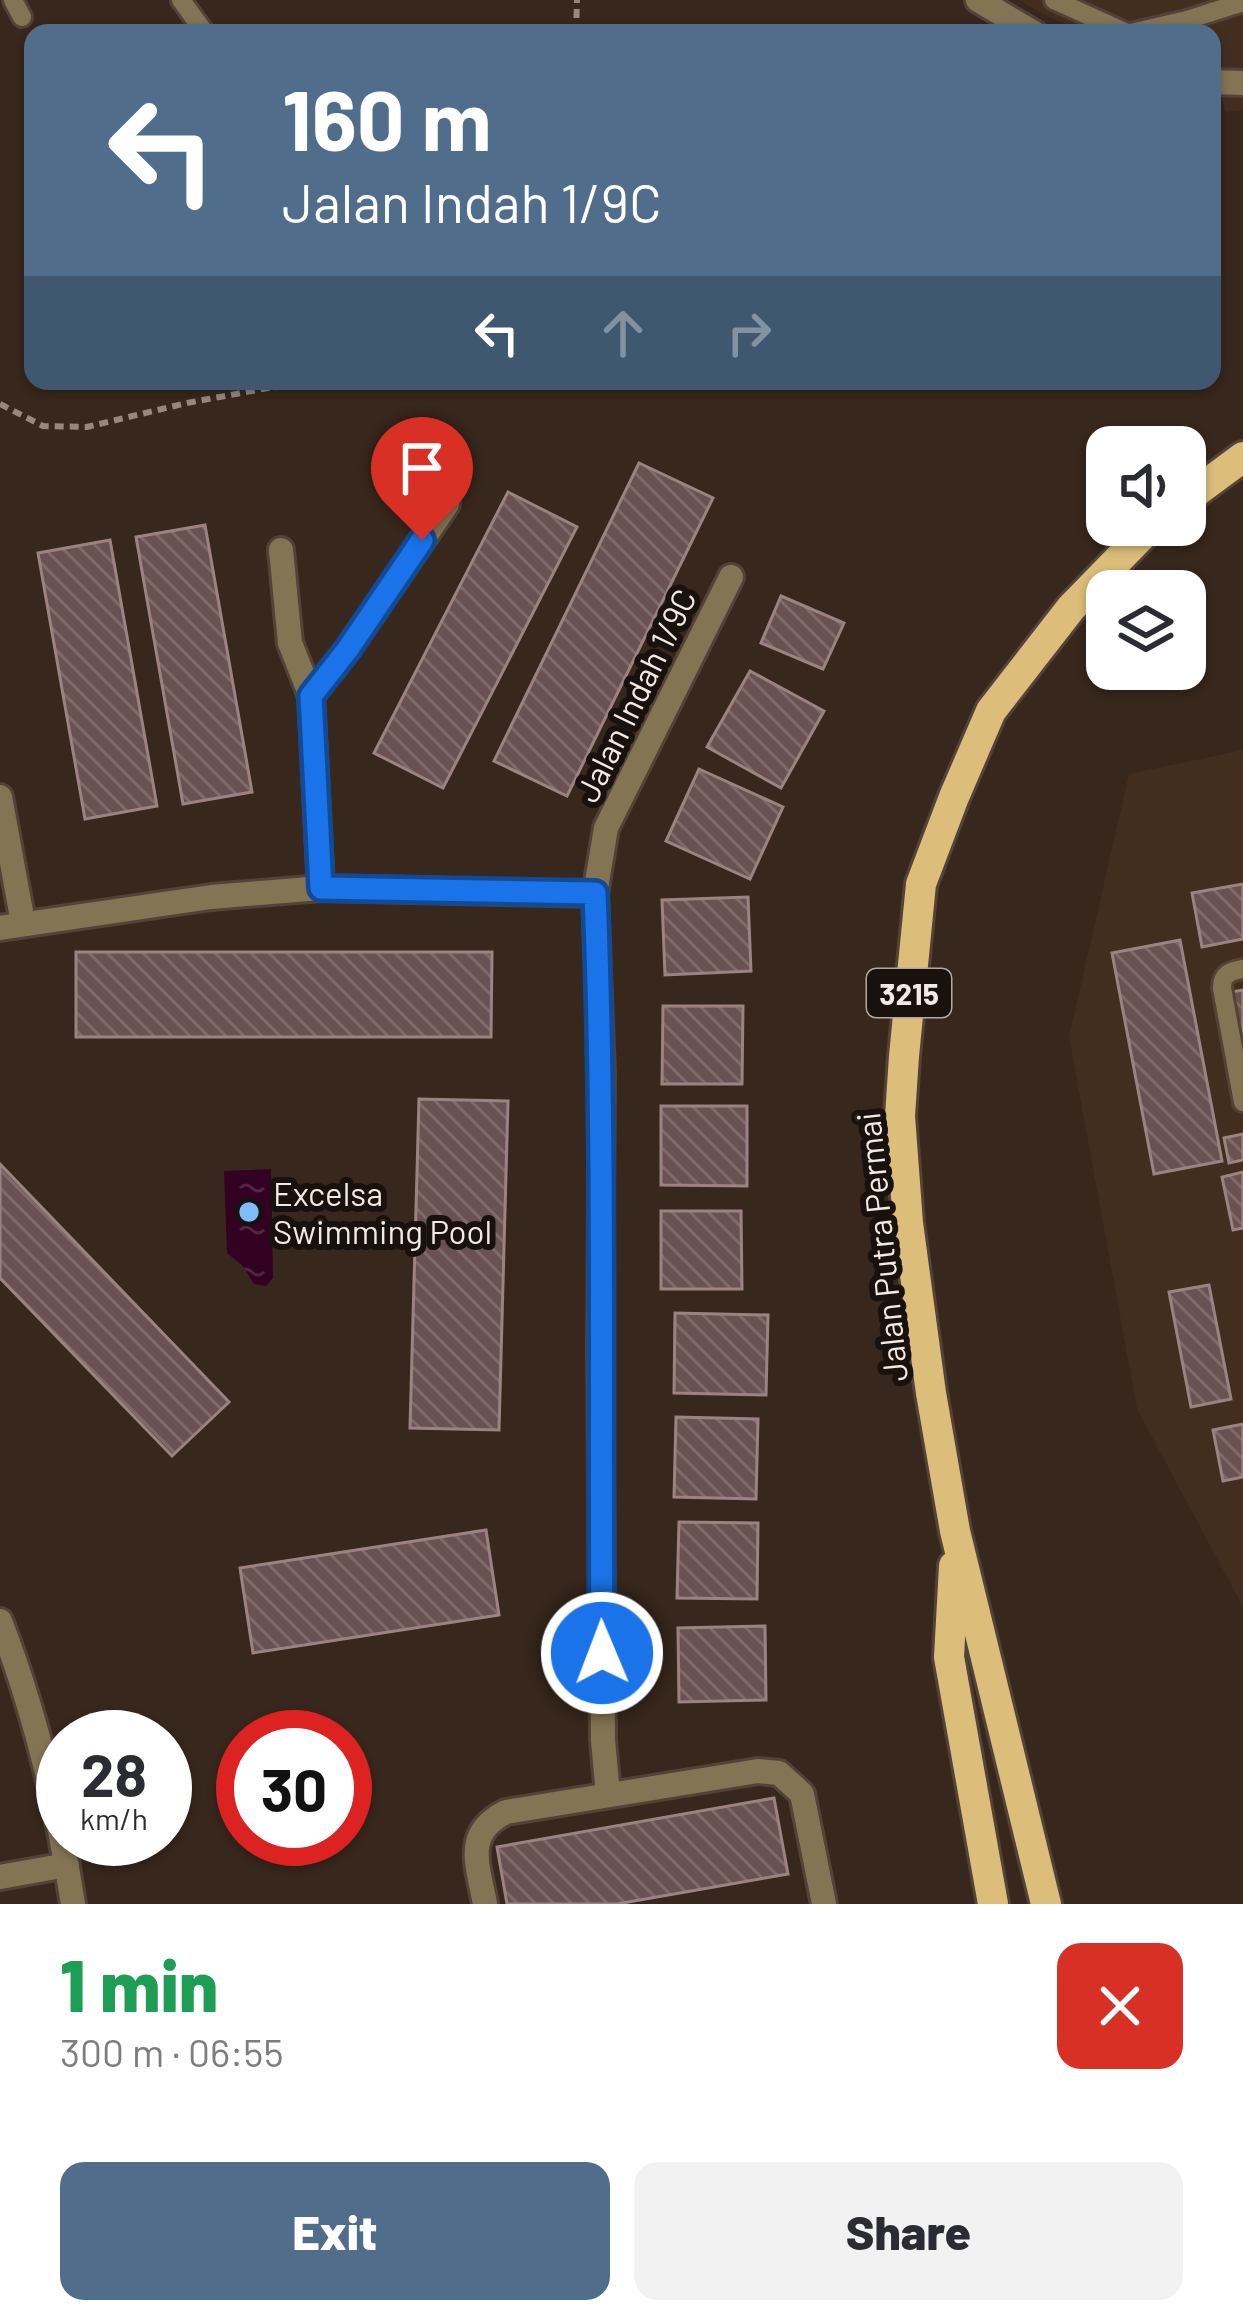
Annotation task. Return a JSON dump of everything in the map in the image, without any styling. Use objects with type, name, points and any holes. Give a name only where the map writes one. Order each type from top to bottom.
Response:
[{"type":"main road","points":[[1206,484],[1243,457]]},
{"type":"main road","name":"Jalan Putra Permai","points":[[1046,1904],[956,1531],[910,1244],[900,1116],[921,884],[954,797],[992,711],[1071,608],[1132,546]]},
{"type":"main road","name":"Jalan Putra Permai","points":[[956,1531],[949,1657],[993,1904]]},
{"type":"street","points":[[978,0],[1019,24]]},
{"type":"street","points":[[311,696],[447,503]]},
{"type":"street","points":[[281,550],[290,644],[311,696],[321,888]]},
{"type":"street","name":"Jalan Indah 1/9C","points":[[608,1795],[603,1740],[602,1074],[595,893],[606,828],[731,577]]},
{"type":"street","points":[[0,797],[11,925],[211,897],[321,888],[595,893]]},
{"type":"street","points":[[0,1621],[18,1668],[36,1740]]},
{"type":"street","points":[[484,1904],[476,1842],[496,1817],[758,1771],[779,1773],[802,1794],[824,1904]]},
{"type":"street","points":[[0,1876],[61,1866]]},
{"type":"street","points":[[67,1866],[73,1904]]},
{"type":"lane","points":[[1054,0],[1109,24]]},
{"type":"lane","points":[[1169,24],[1243,2]]},
{"type":"lane","points":[[1243,969],[1222,980],[1239,1054],[1243,1102]]},
{"type":"path","points":[[0,404],[43,426],[87,427],[257,390]]},
{"type":"shaded area","points":[[1020,0],[1243,0],[1243,110],[1225,112],[1221,24],[1066,24]]},
{"type":"shaded area","points":[[1243,750],[1243,1607],[1137,1409],[1069,1037],[1129,774]]},
{"type":"water","name":"Excelsa Swimming Pool","points":[[271,1169],[273,1278],[266,1286],[254,1284],[227,1253],[224,1171]]},
{"type":"building","points":[[639,463],[713,498],[567,796],[494,761]]},
{"type":"building","points":[[508,492],[577,527],[443,788],[374,753]]},
{"type":"building","points":[[205,525],[252,792],[183,804],[136,537]]},
{"type":"building","points":[[110,540],[157,806],[85,819],[38,553]]},
{"type":"building","points":[[781,596],[844,623],[823,669],[761,643]]},
{"type":"building","points":[[750,671],[824,711],[781,788],[707,747]]},
{"type":"building","points":[[699,769],[783,807],[750,879],[666,841]]},
{"type":"building","points":[[1243,884],[1243,939],[1202,947],[1192,893]]},
{"type":"building","points":[[748,897],[751,971],[665,975],[662,900]]},
{"type":"building","points":[[1180,940],[1222,1161],[1154,1174],[1112,953]]},
{"type":"building","points":[[76,952],[492,952],[491,1037],[76,1037]]},
{"type":"building","points":[[1243,990],[1243,1039],[1241,1040],[1231,992]]},
{"type":"building","points":[[663,1006],[743,1006],[742,1084],[662,1084]]},
{"type":"building","points":[[419,1099],[508,1101],[499,1430],[410,1428]]},
{"type":"building","points":[[661,1106],[747,1106],[747,1186],[661,1185]]},
{"type":"building","points":[[1243,1134],[1243,1160],[1229,1163],[1224,1138]]},
{"type":"building","points":[[0,1164],[229,1402],[172,1456],[0,1278]]},
{"type":"building","points":[[1243,1172],[1243,1228],[1233,1230],[1222,1177]]},
{"type":"building","points":[[661,1211],[741,1211],[742,1289],[661,1289]]},
{"type":"building","points":[[1209,1285],[1231,1399],[1191,1407],[1169,1292]]},
{"type":"building","points":[[675,1313],[768,1315],[766,1395],[674,1393]]},
{"type":"building","points":[[676,1417],[758,1419],[756,1499],[674,1497]]},
{"type":"building","points":[[1243,1424],[1243,1477],[1223,1481],[1213,1430]]},
{"type":"building","points":[[679,1522],[758,1523],[757,1599],[677,1598]]},
{"type":"building","points":[[486,1530],[499,1615],[253,1653],[240,1568]]},
{"type":"building","points":[[765,1626],[766,1700],[679,1702],[678,1628]]},
{"type":"building","points":[[774,1798],[788,1874],[617,1904],[507,1904],[497,1847]]},
{"type":"place","name":"Excelsa Swimming Pool","points":[[249,1212]]},
{"type":"route","points":[[422,540],[311,696],[321,888],[595,893],[602,1074],[602,1653]]}]
